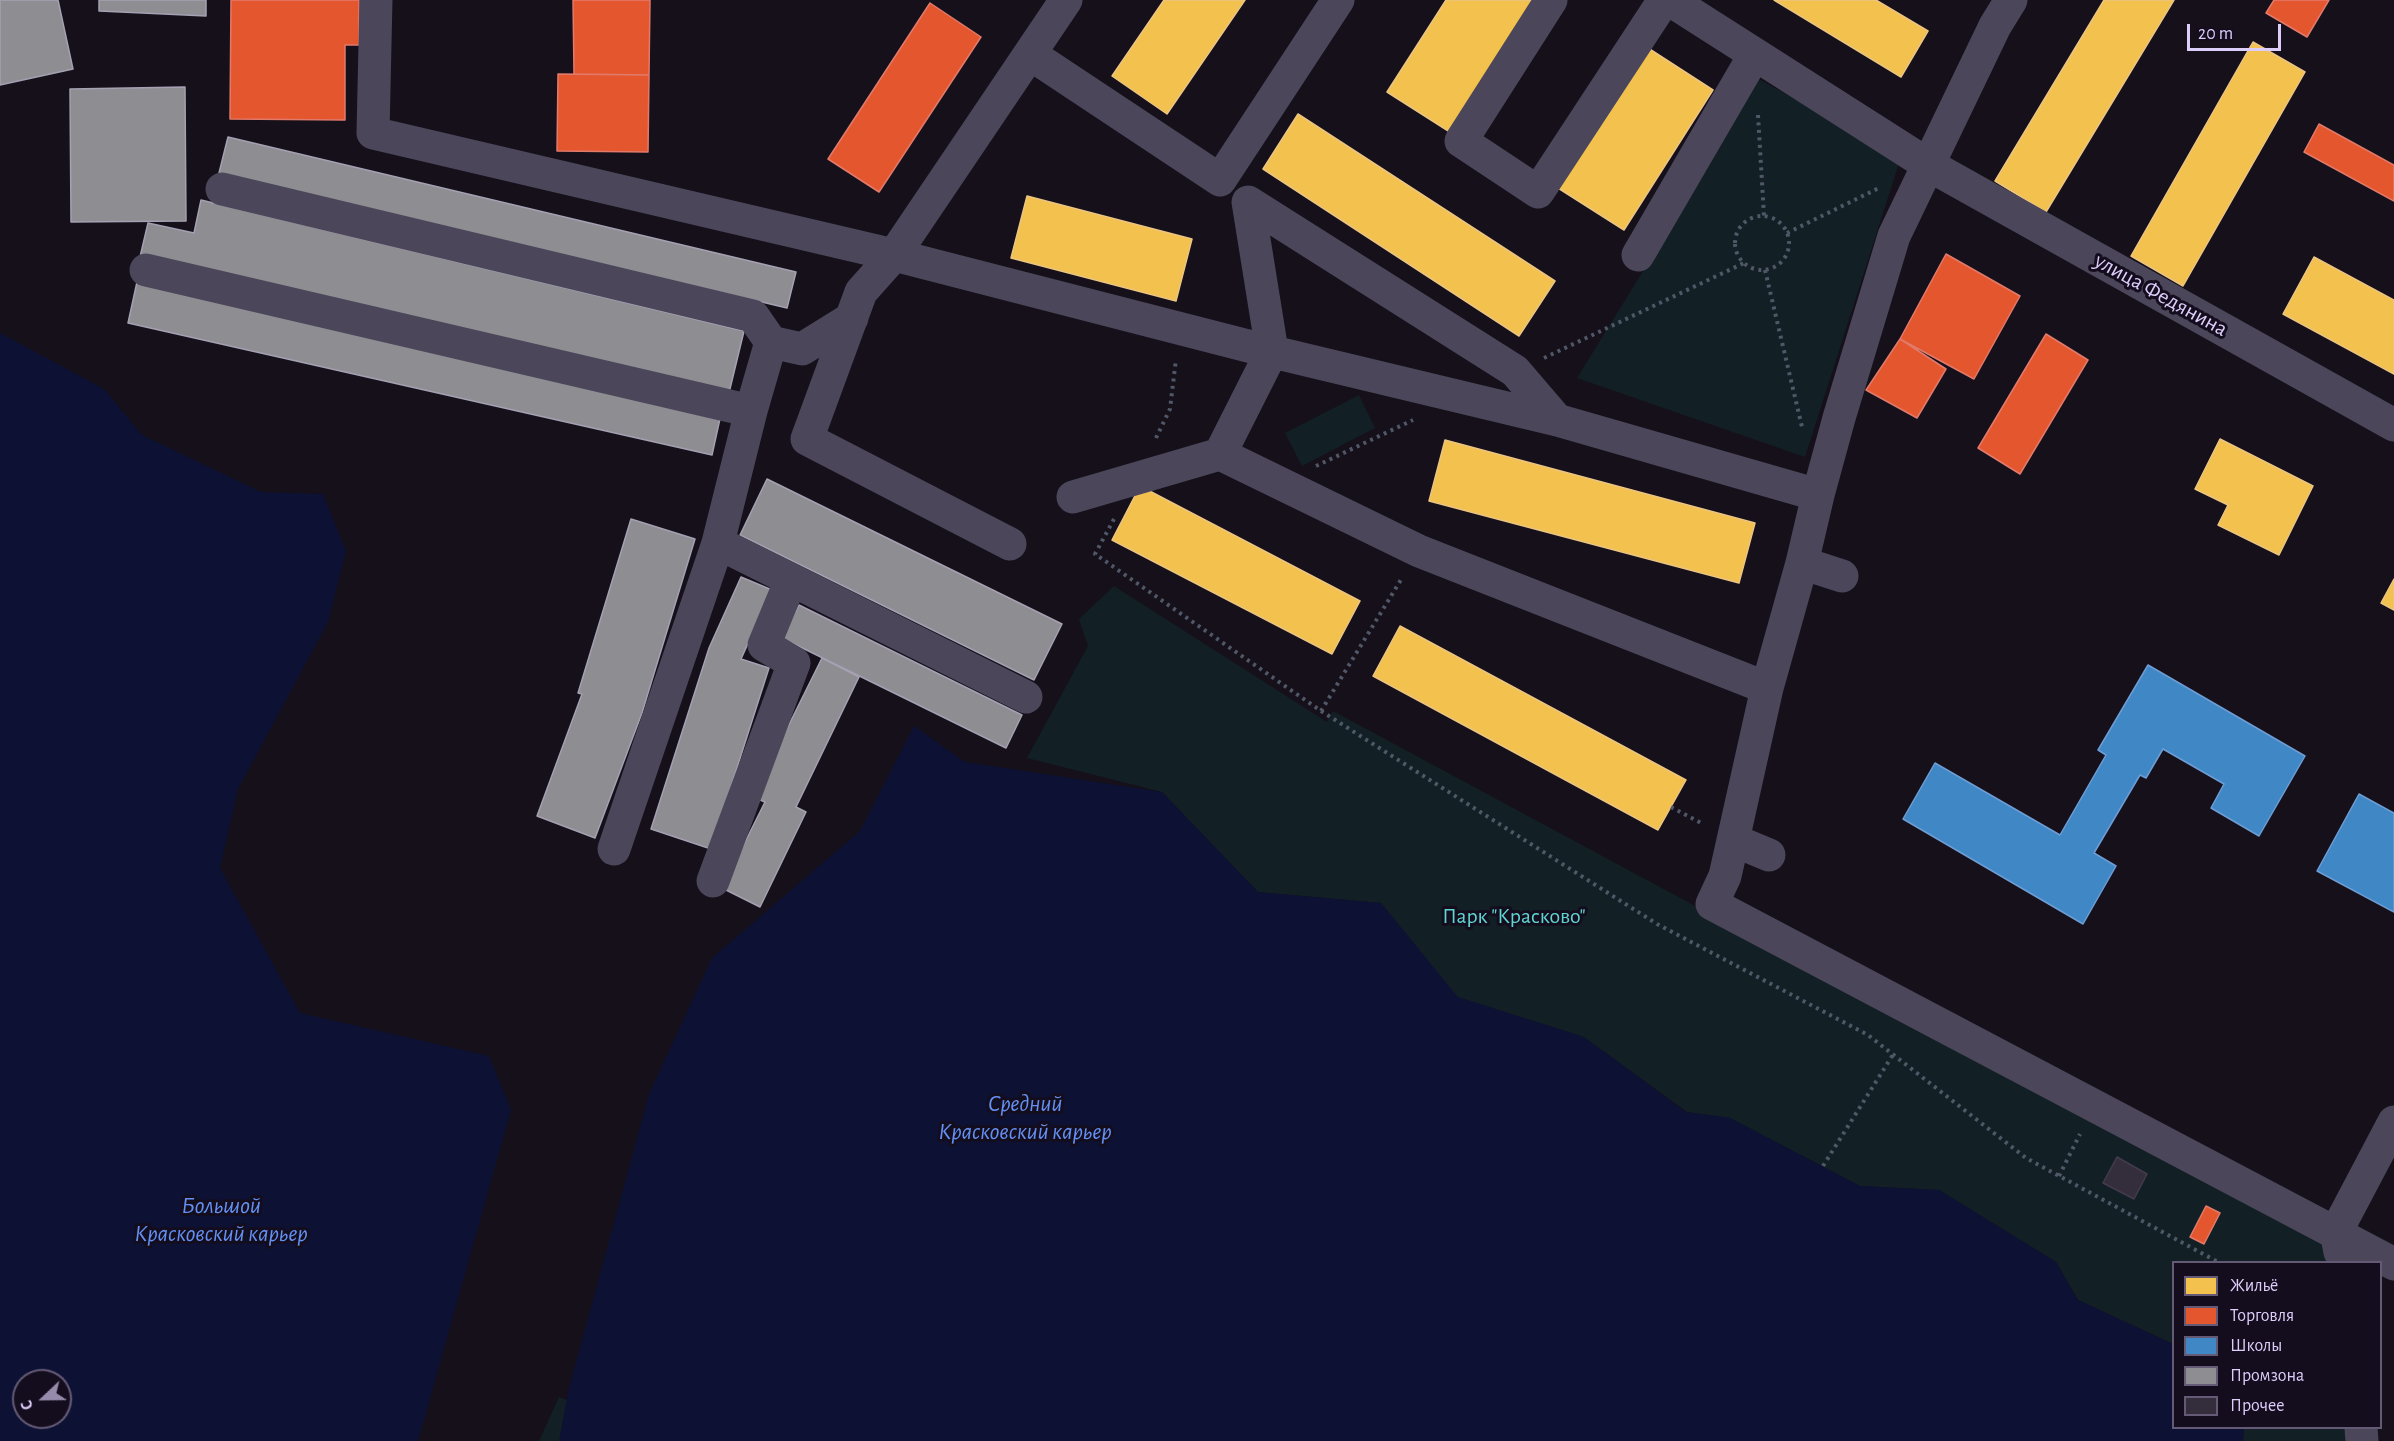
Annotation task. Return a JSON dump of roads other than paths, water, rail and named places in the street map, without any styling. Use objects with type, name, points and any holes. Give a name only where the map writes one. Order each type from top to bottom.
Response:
[{"type":"street","points":[[376,0],[374,133],[894,255],[1179,328],[1557,420],[1818,495]]},
{"type":"street","points":[[1010,544],[807,439],[861,292],[894,255],[1066,0]]},
{"type":"street","points":[[1029,54],[1220,180],[1338,0]]},
{"type":"street","points":[[1551,0],[1461,141],[1538,192],[1664,0]]},
{"type":"street","name":"улица Федянина","points":[[1670,0],[1927,164],[2394,425]]},
{"type":"street","points":[[2011,0],[1995,26],[1894,236],[1839,418],[1767,688],[1720,833],[1725,876],[1712,904],[2095,1105],[2339,1247],[2394,1264]]},
{"type":"street","points":[[1638,255],[1755,54]]},
{"type":"street","points":[[222,189],[753,316],[771,342],[802,349],[852,318]]},
{"type":"street","points":[[1220,454],[1272,351],[1248,202],[1515,371],[1557,420]]},
{"type":"street","points":[[146,270],[751,411]]},
{"type":"street","points":[[615,849],[718,543],[771,342]]},
{"type":"street","points":[[1073,497],[1220,454],[1419,551],[1767,688]]},
{"type":"street","points":[[718,543],[1026,697]]},
{"type":"street","points":[[1802,563],[1842,576]]},
{"type":"street","points":[[713,881],[794,663],[764,645],[791,580]]},
{"type":"street","points":[[1720,833],[1769,855]]},
{"type":"street","points":[[2339,1247],[2394,1122]]},
{"type":"water","name":"Большой Красковский карьер","points":[[0,333],[104,389],[142,435],[261,492],[323,494],[346,551],[328,622],[238,789],[220,868],[300,1013],[489,1056],[511,1110],[418,1441],[0,1441]]},
{"type":"water","name":"Средний Красковский карьер","points":[[914,726],[965,762],[1162,792],[1258,892],[1381,903],[1458,997],[1584,1037],[1686,1112],[1730,1118],[1860,1186],[1939,1190],[2056,1262],[2078,1300],[2172,1344],[2172,1429],[2244,1429],[2243,1441],[559,1441],[568,1392],[649,1094],[712,958],[860,831]]},
{"type":"park label","name":"Парк \"Красково\"","points":[[1514,916]]}]
